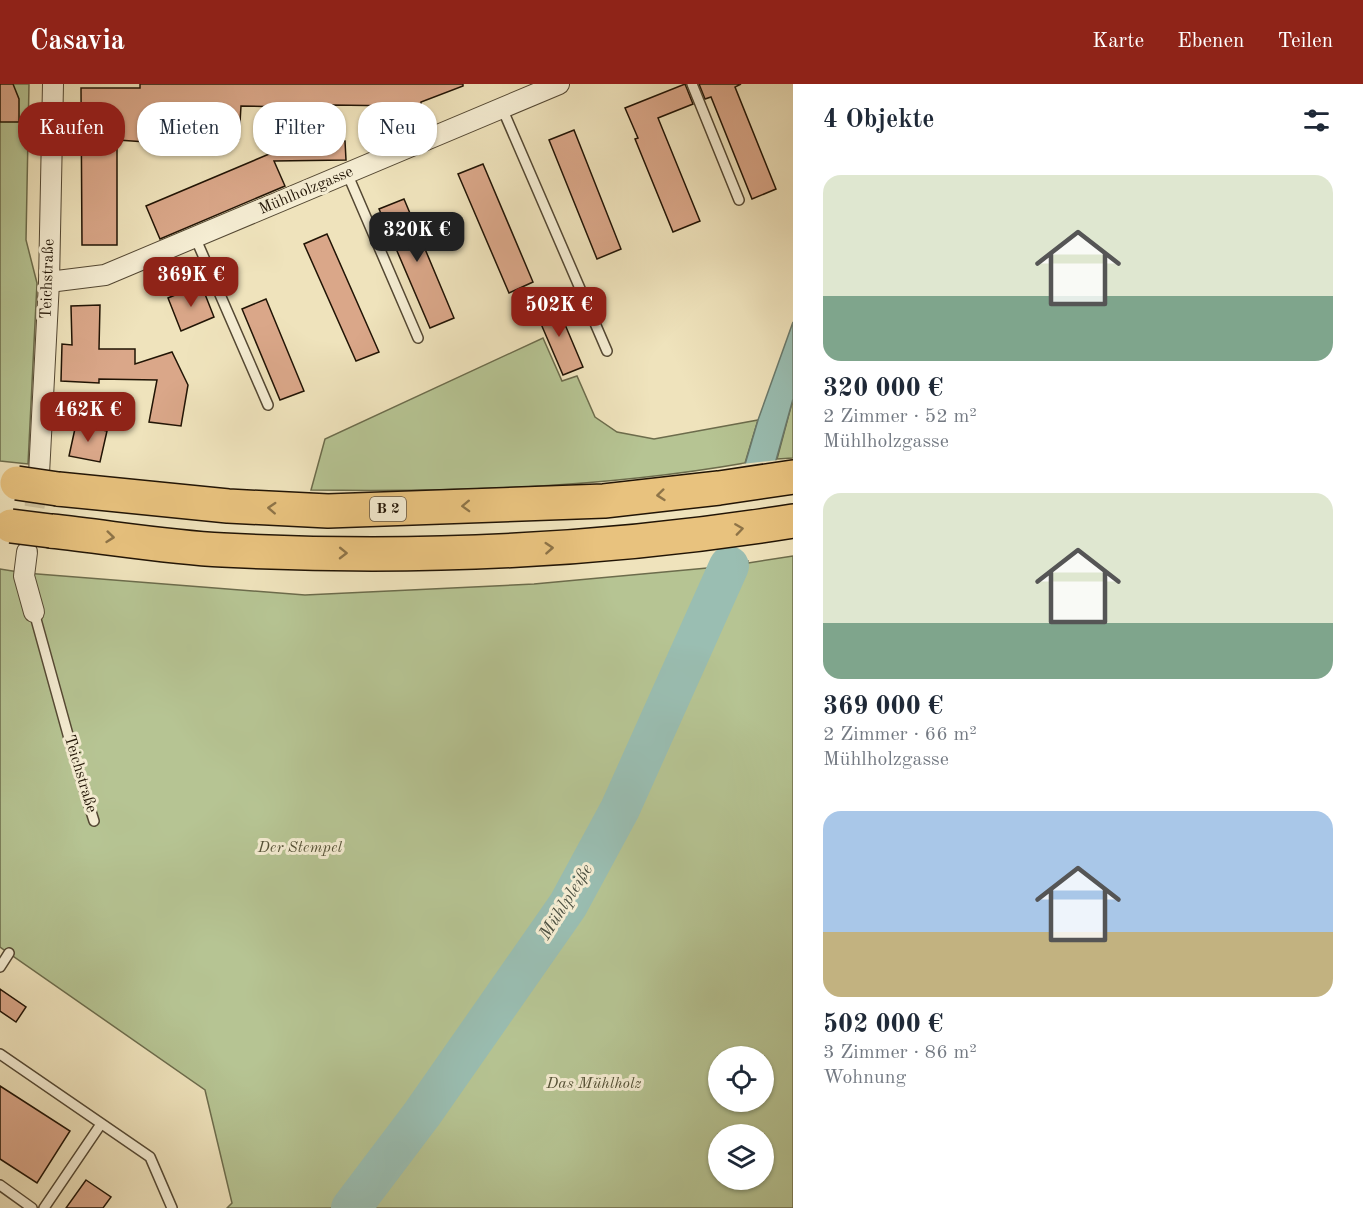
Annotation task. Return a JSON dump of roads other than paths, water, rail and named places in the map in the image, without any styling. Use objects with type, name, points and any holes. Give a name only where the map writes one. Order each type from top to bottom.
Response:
[{"type":"highway","name":"B 2","points":[[29,481],[228,506],[328,511],[604,501],[790,478]]},
{"type":"highway","points":[[13,534],[51,531],[221,550],[423,554],[620,543],[704,534],[783,522]]},
{"type":"street","name":"Teichstraße","points":[[29,481],[49,282],[53,84]]},
{"type":"street","name":"Mühlholzgasse","points":[[49,282],[105,275],[559,84]]},
{"type":"street","name":"Teichstraße","points":[[13,534],[34,612]]},
{"type":"lane","points":[[692,84],[739,200]]},
{"type":"lane","points":[[502,108],[607,351]]},
{"type":"lane","points":[[347,173],[418,339]]},
{"type":"lane","points":[[195,237],[268,405]]},
{"type":"lane","name":"Teichstraße","points":[[34,612],[94,821]]},
{"type":"lane","points":[[0,967],[9,953]]},
{"type":"lane","points":[[0,1056],[150,1157],[172,1208]]},
{"type":"lane","points":[[44,1208],[101,1124]]},
{"type":"lane","points":[[0,1185],[32,1208]]},
{"type":"water","points":[[793,322],[793,399],[745,572],[696,618],[713,574],[758,420]]},
{"type":"waterway","name":"Mühlpleiße","points":[[351,1208],[422,1114],[568,905],[620,809],[729,566]]},
{"type":"tunnel","points":[[30,537],[39,477]]},
{"type":"park label","name":"Der Stempel","points":[[300,848]]},
{"type":"park label","name":"Das Mühlholz","points":[[594,1084]]}]
